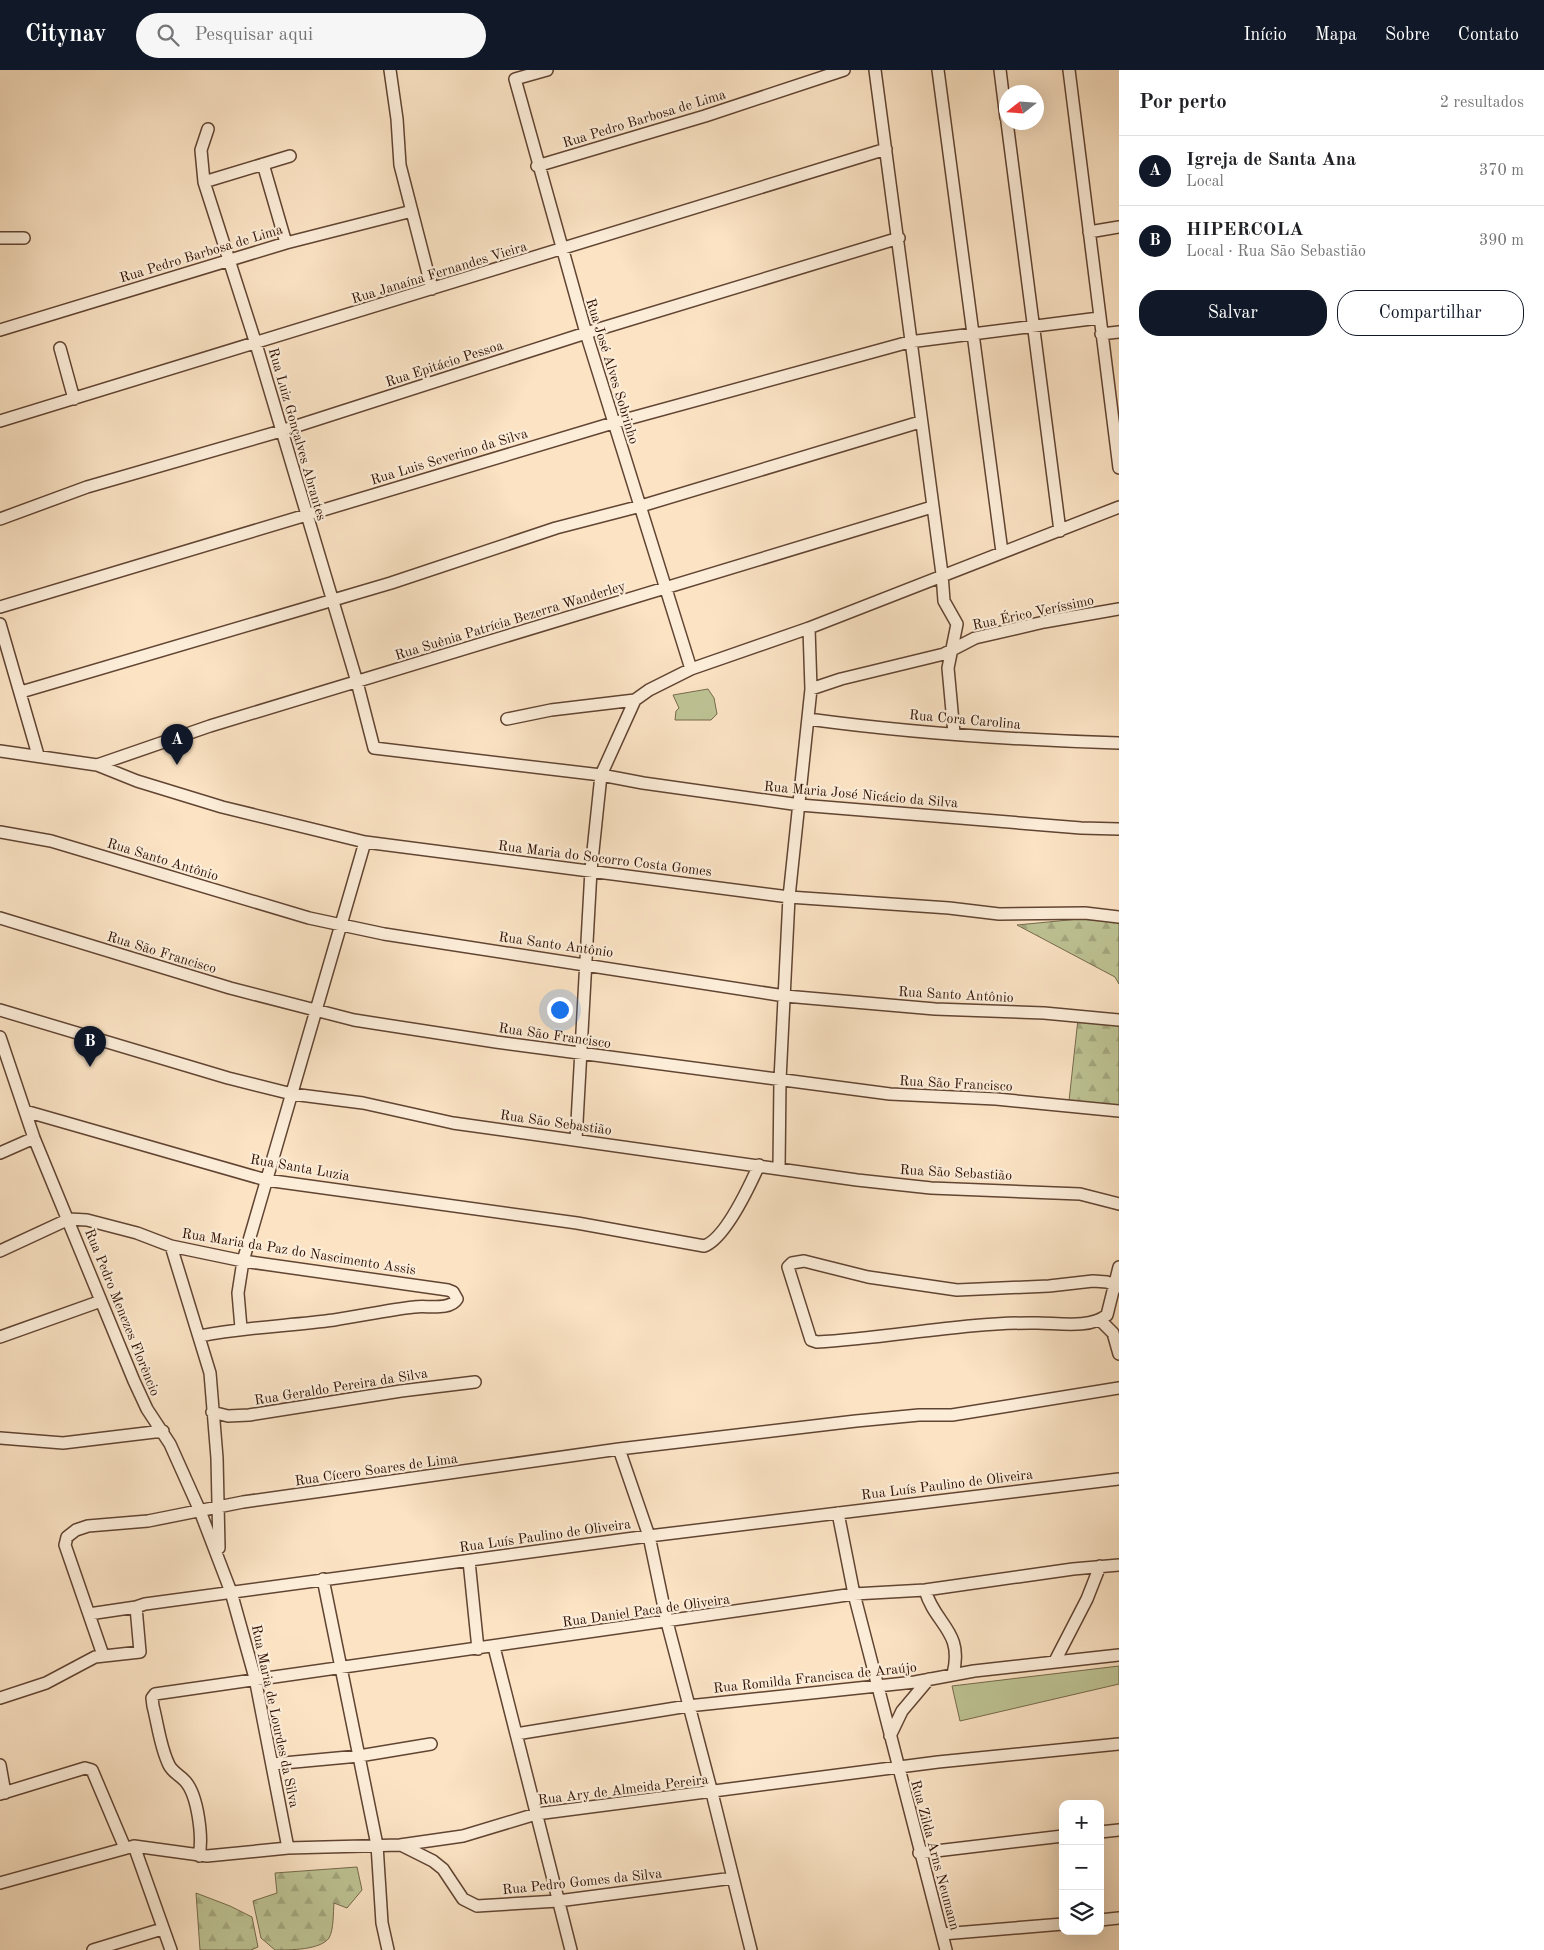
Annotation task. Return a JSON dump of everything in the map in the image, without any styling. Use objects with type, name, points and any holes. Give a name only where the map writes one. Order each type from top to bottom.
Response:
[{"type":"street","points":[[390,70],[397,119],[400,165],[432,289]]},
{"type":"street","name":"Rua José Alves Sobrinho","points":[[547,70],[515,79],[561,250],[691,669]]},
{"type":"street","name":"Rua Pedro Barbosa de Lima","points":[[538,166],[705,116],[844,70]]},
{"type":"street","points":[[878,70],[886,149],[899,238],[909,342],[942,574],[944,601],[957,624],[948,668],[954,733]]},
{"type":"street","points":[[938,70],[1002,552]]},
{"type":"street","points":[[1000,70],[1002,85]]},
{"type":"street","points":[[1069,70],[1101,334],[1117,438],[1119,468]]},
{"type":"street","name":"Rua Luiz Gonçalves Abrantes","points":[[208,129],[201,150],[204,182],[256,344],[333,600],[374,748]]},
{"type":"street","points":[[1008,130],[1060,531]]},
{"type":"street","name":"Rua Janaína Fernandes Vieira","points":[[0,421],[256,344],[561,250],[660,217],[886,149]]},
{"type":"street","points":[[204,182],[290,156]]},
{"type":"street","points":[[263,164],[286,243]]},
{"type":"street","name":"Rua Pedro Barbosa de Lima","points":[[0,330],[286,243],[412,211]]},
{"type":"street","points":[[1089,232],[1119,227]]},
{"type":"street","points":[[0,238],[24,238]]},
{"type":"street","name":"Rua Epitácio Pessoa","points":[[0,519],[71,492],[281,431],[586,333],[899,238]]},
{"type":"street","name":"Rua Luis Severino da Silva","points":[[0,607],[613,422],[909,342],[1099,318]]},
{"type":"street","points":[[1101,334],[1119,332]]},
{"type":"street","points":[[60,348],[74,399]]},
{"type":"street","points":[[21,692],[333,600],[556,528],[641,506],[920,422]]},
{"type":"street","name":"Rua Suênia Patrícia Bezerra Wanderley","points":[[97,765],[142,748],[932,507]]},
{"type":"street","points":[[507,719],[551,710],[635,700],[649,690],[691,669],[809,628],[942,574],[1060,531],[1119,507]]},
{"type":"street","name":"Rua Érico Veríssimo","points":[[811,689],[841,679],[951,652],[975,638],[1044,622],[1119,609]]},
{"type":"street","points":[[0,624],[38,755]]},
{"type":"street","points":[[780,1169],[780,1080],[790,897],[811,689],[809,628]]},
{"type":"street","points":[[576,1140],[591,870],[601,775],[635,700]]},
{"type":"street","name":"Rua Cora Carolina","points":[[808,719],[954,733],[1119,743]]},
{"type":"street","name":"Rua Maria José Nicácio da Silva","points":[[374,748],[601,775],[643,783],[800,805],[1119,829]]},
{"type":"street","name":"Rua Maria do Socorro Costa Gomes","points":[[0,751],[97,765],[137,781],[222,807],[365,842],[790,897],[949,908],[999,914],[1085,913],[1119,917]]},
{"type":"street","name":"Rua Santo Antônio","points":[[0,832],[51,841],[341,926],[586,963],[785,996],[935,1009],[1044,1013],[1119,1020]]},
{"type":"street","points":[[200,1336],[240,1328],[238,1302],[243,1260],[317,1012],[365,842]]},
{"type":"street","name":"Rua São Francisco","points":[[0,918],[230,988],[317,1012],[403,1028],[582,1054],[890,1094],[996,1099],[1119,1111]]},
{"type":"street","name":"Rua São Sebastião","points":[[0,1010],[228,1078],[292,1094],[364,1104],[453,1122],[518,1133],[856,1180],[931,1188],[1080,1194],[1119,1204]]},
{"type":"street","name":"Rua Pedro Menezes Florêncio","points":[[0,1037],[3,1058],[101,1301],[147,1409],[163,1431],[200,1511],[231,1592]]},
{"type":"street","name":"Rua Santa Luzia","points":[[25,1111],[266,1180],[578,1223],[704,1246],[718,1236],[748,1188],[759,1165]]},
{"type":"street","points":[[0,1153],[34,1138]]},
{"type":"street","points":[[0,1251],[69,1220]]},
{"type":"street","name":"Rua Maria da Paz do Nascimento Assis","points":[[69,1220],[88,1220],[114,1226],[149,1236],[171,1246],[243,1260],[448,1290],[456,1296],[453,1304],[382,1310],[336,1320],[240,1328]]},
{"type":"street","points":[[171,1246],[200,1336],[210,1374],[217,1458],[219,1558]]},
{"type":"street","points":[[1117,1285],[1093,1281],[1049,1286],[957,1290],[868,1277],[804,1261],[792,1263],[788,1267],[805,1324],[811,1340],[814,1342],[862,1340],[1009,1322],[1086,1323],[1100,1320],[1107,1315],[1117,1285],[1119,1267]]},
{"type":"street","points":[[0,1337],[101,1301]]},
{"type":"street","points":[[1100,1320],[1114,1333],[1119,1354]]},
{"type":"street","name":"Rua Geraldo Pereira da Silva","points":[[212,1412],[234,1416],[249,1415],[417,1388],[475,1382]]},
{"type":"street","name":"Rua Cícero Soares de Lima","points":[[103,1655],[65,1546],[67,1536],[70,1533],[88,1526],[136,1523],[329,1490],[620,1449],[919,1415],[952,1414],[1119,1388]]},
{"type":"street","points":[[0,1438],[63,1443],[163,1431]]},
{"type":"street","points":[[620,1449],[649,1536],[667,1622],[751,1950]]},
{"type":"street","name":"Rua Luís Paulino de Oliveira","points":[[89,1614],[324,1579],[649,1536],[1119,1479]]},
{"type":"street","name":"Rua Zilda Arns Neumann","points":[[838,1513],[854,1594],[897,1768],[946,1950]]},
{"type":"street","points":[[469,1561],[478,1649]]},
{"type":"street","name":"Rua Daniel Paca de Oliveira","points":[[199,1856],[202,1836],[193,1796],[185,1781],[173,1772],[167,1760],[152,1700],[155,1694],[178,1692],[255,1678],[494,1647],[854,1594],[925,1590],[1119,1565]]},
{"type":"street","points":[[1055,1661],[1087,1600],[1100,1566]]},
{"type":"street","points":[[324,1579],[340,1668],[378,1845],[381,1912],[388,1950]]},
{"type":"street","points":[[925,1590],[930,1605],[945,1623],[953,1638],[957,1658],[953,1674]]},
{"type":"street","name":"Rua Maria de Lourdes da Silva","points":[[231,1592],[255,1678],[288,1848]]},
{"type":"street","points":[[0,1698],[32,1688],[85,1661],[103,1655],[140,1652],[136,1606]]},
{"type":"street","points":[[494,1647],[571,1950]]},
{"type":"street","name":"Rua Romilda Francisca de Araújo","points":[[516,1734],[688,1706],[877,1684],[894,1684],[953,1674],[1119,1655]]},
{"type":"street","points":[[890,1736],[902,1711],[929,1679]]},
{"type":"street","points":[[273,1764],[359,1756],[431,1744]]},
{"type":"street","name":"Rua Ary de Almeida Pereira","points":[[129,1847],[199,1856],[288,1848],[400,1845],[464,1836],[536,1814],[897,1768],[1119,1744]]},
{"type":"street","points":[[0,1765],[3,1793],[85,1768],[92,1770],[129,1847],[171,1950]]},
{"type":"street","points":[[1104,1832],[1119,1830]]},
{"type":"street","points":[[919,1853],[1059,1836]]},
{"type":"street","name":"Rua Pedro Gomes da Silva","points":[[400,1845],[433,1861],[443,1869],[463,1899],[472,1905],[558,1901],[733,1878]]},
{"type":"street","points":[[0,1883],[129,1847]]},
{"type":"street","points":[[1104,1920],[1119,1918]]},
{"type":"street","points":[[942,1934],[1059,1924]]},
{"type":"street","points":[[93,1950],[162,1929]]},
{"type":"green space","points":[[708,689],[714,698],[717,714],[711,720],[675,720],[676,711],[679,708],[673,695]]},
{"type":"green space","points":[[1079,919],[1119,922],[1119,984],[1115,977],[1017,925]]},
{"type":"green space","points":[[1078,1019],[1119,1024],[1119,1106],[1069,1101]]},
{"type":"green space","points":[[1119,1666],[1119,1684],[960,1721],[952,1686]]},
{"type":"green space","points":[[357,1867],[362,1890],[347,1908],[334,1903],[332,1930],[325,1942],[312,1947],[275,1950],[261,1938],[253,1901],[277,1893],[275,1873]]},
{"type":"green space","points":[[196,1893],[252,1917],[258,1947],[251,1950],[200,1950]]},
{"type":"place","name":"Igreja de Santa Ana","points":[[177,765]]},
{"type":"place","name":"HIPERCOLA","points":[[90,1067]]}]
